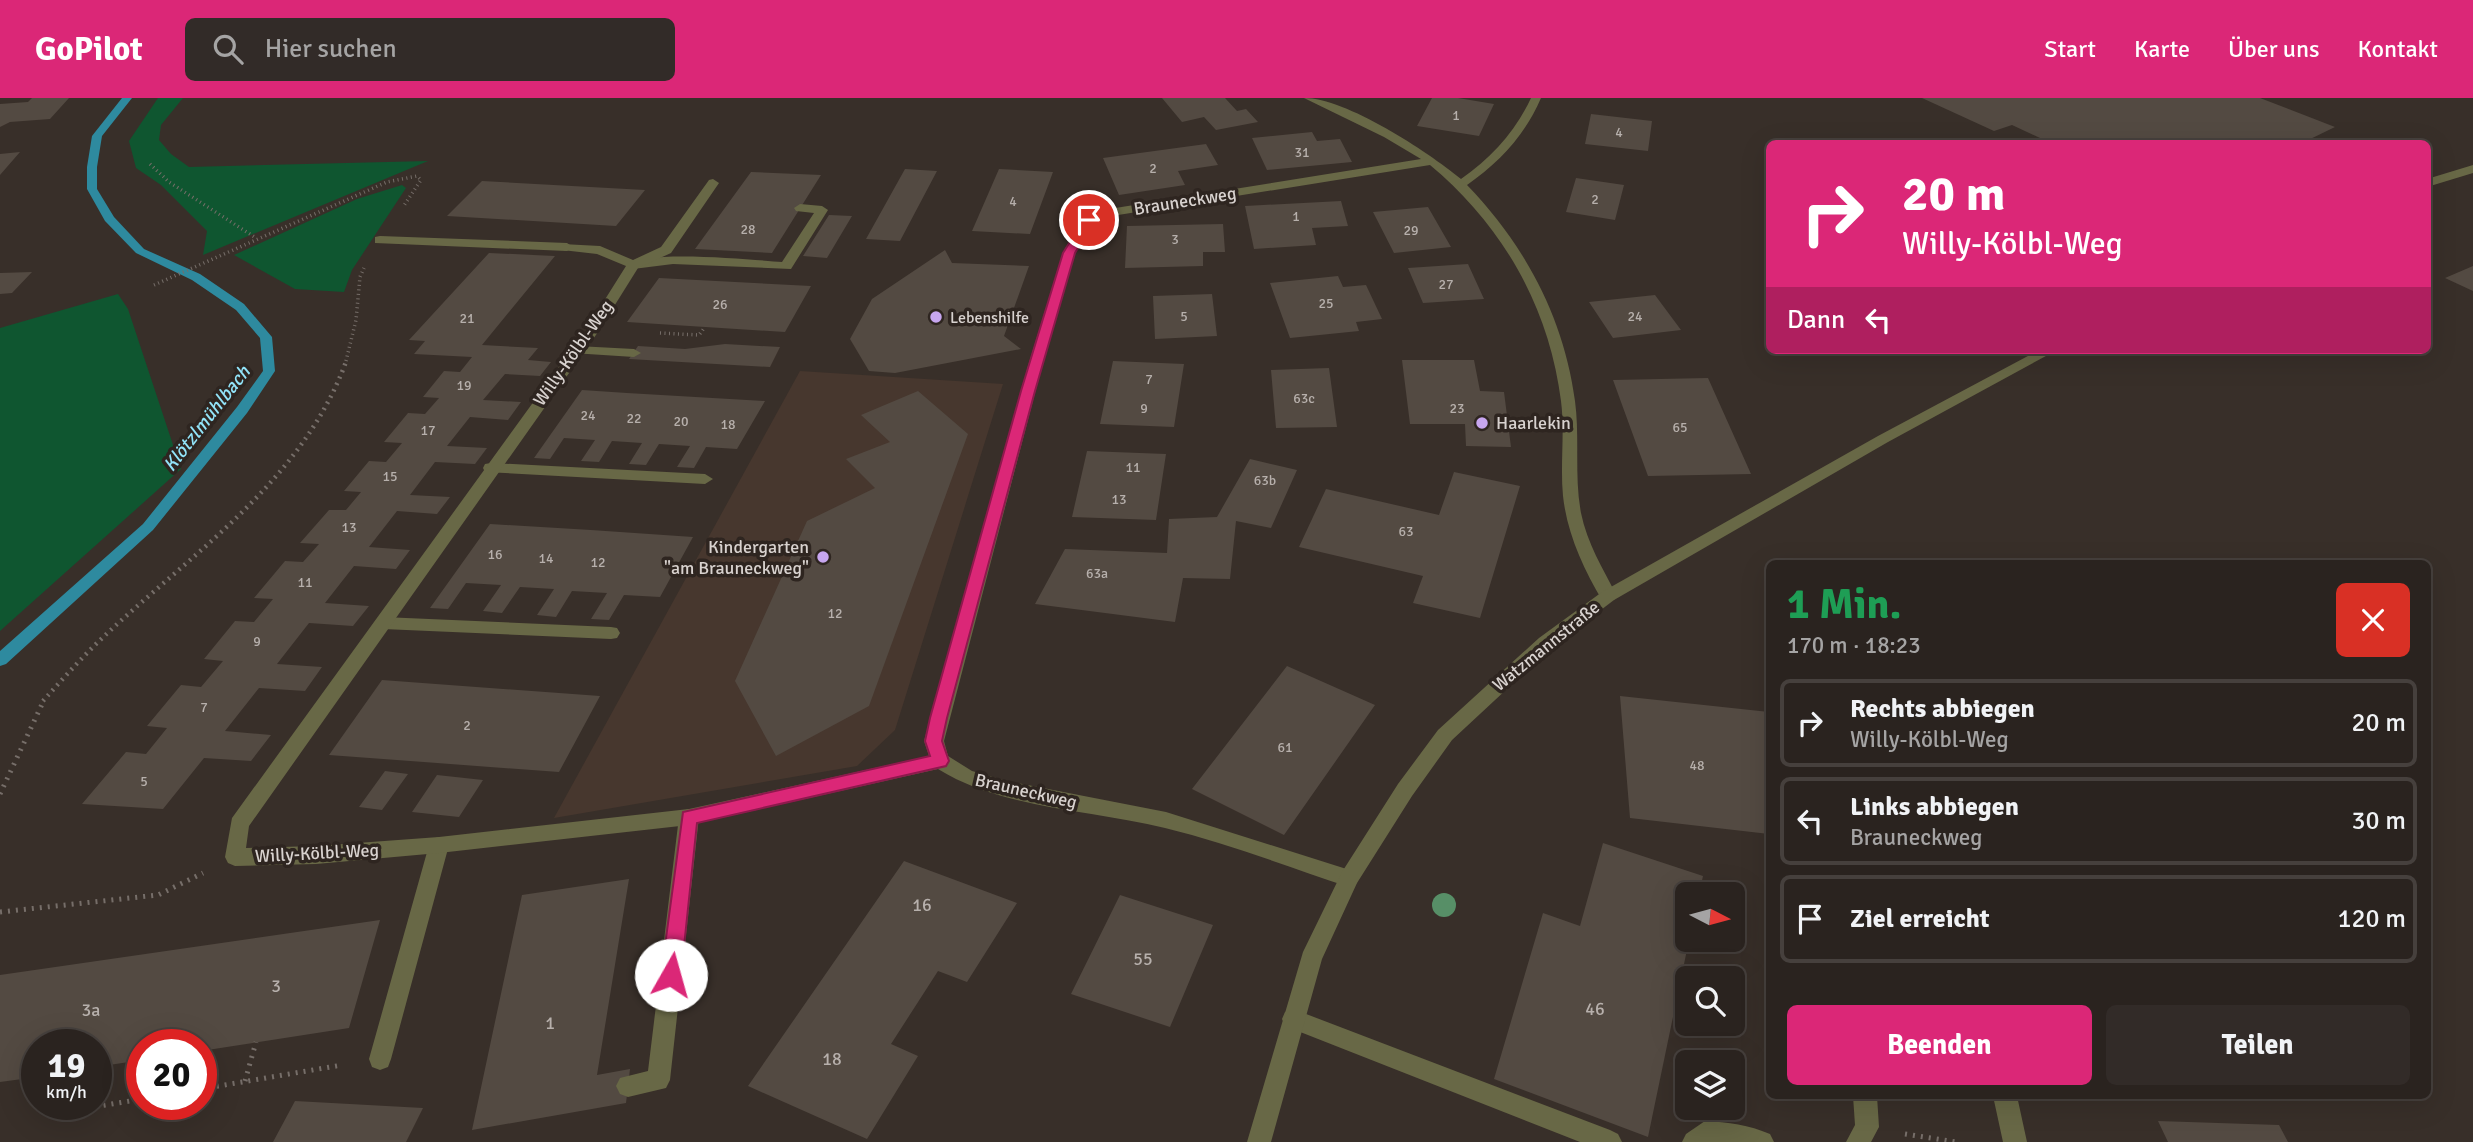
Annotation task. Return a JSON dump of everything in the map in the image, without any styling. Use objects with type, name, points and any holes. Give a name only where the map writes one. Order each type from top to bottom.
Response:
[{"type":"street","points":[[1310,98],[1403,142],[1461,184],[1496,225],[1518,258],[1547,317],[1564,372],[1576,525],[1608,596]]},
{"type":"street","points":[[1461,184],[1488,166],[1513,139],[1536,98]]},
{"type":"street","name":"Brauneckweg","points":[[1349,878],[1166,820],[1007,789],[967,777],[940,761],[933,741],[1039,353],[1069,253],[1082,228],[1089,220],[1110,213],[1432,162]]},
{"type":"street","points":[[2431,182],[2473,169]]},
{"type":"street","points":[[633,265],[666,250],[713,183]]},
{"type":"street","points":[[380,240],[600,250],[633,265],[673,260],[786,266],[822,210],[800,208]]},
{"type":"street","name":"Willy-Kölbl-Weg","points":[[633,265],[577,350],[239,824],[235,857],[316,855],[439,845],[689,817],[940,761]]},
{"type":"street","points":[[577,350],[634,352]]},
{"type":"street","name":"Watzmannstraße","points":[[1259,1142],[1311,959],[1349,878],[1405,790],[1445,735],[1545,643],[1608,596],[1883,439],[2042,354]]},
{"type":"street","points":[[491,468],[705,479]]},
{"type":"street","points":[[383,623],[611,633]]},
{"type":"street","points":[[628,1086],[659,1080],[689,817]]},
{"type":"street","points":[[380,1059],[439,845]]},
{"type":"street","points":[[1293,1019],[1610,1142]]},
{"type":"street","points":[[1863,1135],[1866,1099]]},
{"type":"street","points":[[2006,1099],[2015,1142]]},
{"type":"street","points":[[1694,1142],[1705,1133],[1732,1134],[1762,1142]]},
{"type":"path","points":[[150,164],[169,182],[257,238]]},
{"type":"path","points":[[0,794],[43,701],[94,646],[234,523],[288,462],[315,423],[346,362],[356,320],[360,277],[380,240],[421,180],[417,176],[387,182],[154,285]]},
{"type":"path","points":[[0,912],[158,895],[235,857]]},
{"type":"path","points":[[245,1082],[256,1042]]},
{"type":"path","points":[[217,1086],[380,1059]]},
{"type":"path","points":[[1863,1135],[1956,1142]]},
{"type":"shaded area","name":"Kindergarten \"am Brauneckweg\"","points":[[800,371],[1003,384],[895,730],[857,766],[554,818]]},
{"type":"green space","points":[[158,98],[183,98],[161,125],[159,140],[171,154],[189,167],[428,161],[203,255],[207,231],[161,185],[136,168],[129,141]]},
{"type":"green space","points":[[402,185],[406,188],[352,270],[344,292],[295,289],[234,255],[357,199]]},
{"type":"green space","points":[[118,294],[128,309],[181,469],[0,631],[0,328]]},
{"type":"building","points":[[32,98],[69,98],[50,119],[10,122],[0,127],[0,104],[28,102]]},
{"type":"building","points":[[1162,98],[1225,98],[1237,111],[1246,109],[1258,122],[1216,130],[1204,117],[1182,122]]},
{"type":"building","points":[[1432,98],[1458,98],[1494,104],[1479,136],[1417,126]]},
{"type":"building","points":[[1922,98],[2260,98],[2335,127],[2308,140],[2044,140],[2012,125],[1994,131]]},
{"type":"building","points":[[1591,114],[1652,121],[1648,151],[1585,144]]},
{"type":"building","points":[[1312,132],[1317,141],[1340,139],[1352,162],[1267,170],[1252,138]]},
{"type":"building","points":[[1206,144],[1218,165],[1178,171],[1185,185],[1119,195],[1103,158]]},
{"type":"building","points":[[20,152],[0,175],[0,154]]},
{"type":"building","points":[[905,169],[937,171],[900,241],[866,239]]},
{"type":"building","points":[[999,169],[1053,172],[1030,234],[972,231]]},
{"type":"building","points":[[751,172],[821,175],[772,253],[695,249]]},
{"type":"building","points":[[1576,178],[1624,185],[1615,220],[1566,212]]},
{"type":"building","points":[[482,181],[645,190],[616,226],[447,216]]},
{"type":"building","points":[[1341,201],[1348,226],[1312,228],[1316,245],[1254,249],[1245,206]]},
{"type":"building","points":[[1428,207],[1451,247],[1394,253],[1373,212]]},
{"type":"building","points":[[829,215],[852,216],[827,258],[803,256]]},
{"type":"building","points":[[1223,224],[1225,252],[1203,252],[1203,266],[1125,268],[1127,226]]},
{"type":"building","name":"Lebenshilfe","points":[[945,250],[952,263],[1029,266],[1004,336],[1021,349],[895,373],[869,371],[850,339],[872,299]]},
{"type":"building","points":[[489,253],[555,256],[482,345],[538,348],[528,360],[551,362],[540,376],[505,374],[483,400],[521,402],[508,420],[470,417],[447,446],[487,448],[475,464],[435,462],[410,495],[450,497],[437,514],[397,511],[369,547],[410,550],[396,569],[354,566],[325,603],[369,606],[353,626],[309,623],[277,664],[322,667],[305,691],[259,688],[225,731],[271,735],[251,761],[204,758],[163,809],[82,804],[126,752],[146,754],[167,728],[147,726],[181,685],[201,687],[223,661],[204,659],[235,621],[254,622],[273,599],[254,598],[285,561],[303,562],[319,544],[300,543],[329,510],[346,510],[361,492],[344,491],[369,461],[386,462],[402,443],[384,442],[408,413],[425,414],[439,398],[423,397],[444,371],[460,372],[472,357],[414,354],[425,341],[409,340]]},
{"type":"building","points":[[1468,264],[1484,299],[1423,303],[1408,268]]},
{"type":"building","points":[[2473,266],[2473,291],[2445,278]]},
{"type":"building","points":[[32,272],[12,293],[0,294],[0,273]]},
{"type":"building","points":[[1338,276],[1343,287],[1366,285],[1382,319],[1356,322],[1359,331],[1290,338],[1270,283]]},
{"type":"building","points":[[659,278],[811,286],[785,332],[627,322]]},
{"type":"building","points":[[1212,294],[1217,336],[1155,339],[1153,296]]},
{"type":"building","points":[[1655,295],[1681,330],[1613,338],[1589,302]]},
{"type":"building","points":[[725,344],[780,347],[770,367],[629,359],[638,346],[685,349]]},
{"type":"building","points":[[1402,360],[1474,360],[1480,391],[1504,392],[1511,447],[1466,446],[1465,424],[1410,424]]},
{"type":"building","points":[[1113,361],[1184,364],[1174,427],[1100,424]]},
{"type":"building","points":[[1329,368],[1337,427],[1276,428],[1271,370]]},
{"type":"building","points":[[1708,378],[1751,474],[1648,476],[1613,380]]},
{"type":"building","points":[[582,390],[765,401],[737,449],[706,447],[694,468],[677,467],[690,446],[659,444],[646,465],[629,464],[642,443],[612,441],[599,462],[581,461],[595,440],[564,438],[550,459],[534,458]]},
{"type":"building","points":[[918,391],[968,434],[869,706],[776,756],[735,681],[807,521],[875,488],[846,459],[890,442],[861,415]]},
{"type":"building","points":[[1087,451],[1166,454],[1156,520],[1072,517]]},
{"type":"building","points":[[1250,459],[1297,470],[1271,528],[1236,521],[1230,579],[1183,578],[1175,622],[1035,604],[1065,549],[1167,553],[1169,519],[1217,517]]},
{"type":"building","points":[[1454,472],[1520,486],[1480,618],[1413,603],[1423,576],[1299,547],[1326,489],[1439,515]]},
{"type":"building","points":[[490,524],[693,537],[660,597],[624,595],[609,620],[591,619],[607,593],[572,591],[556,617],[537,615],[554,589],[520,587],[502,613],[483,611],[501,585],[466,583],[448,609],[430,608]]},
{"type":"building","points":[[1287,666],[1375,705],[1284,835],[1192,789]]},
{"type":"building","points":[[382,680],[600,696],[559,772],[329,755]]},
{"type":"building","points":[[1620,696],[1766,712],[1766,834],[1630,818]]},
{"type":"building","points":[[385,771],[408,774],[382,810],[359,807]]},
{"type":"building","points":[[437,775],[483,780],[459,817],[412,812]]},
{"type":"building","points":[[1603,843],[1703,876],[1702,882],[1675,882],[1675,952],[1687,952],[1684,966],[1675,966],[1675,1007],[1648,1137],[1494,1079],[1543,913],[1580,926]]},
{"type":"building","points":[[904,861],[1017,903],[967,982],[938,971],[891,1044],[918,1056],[867,1139],[748,1086]]},
{"type":"building","points":[[629,879],[597,1075],[630,1069],[626,1103],[472,1130],[522,895]]},
{"type":"building","points":[[1120,895],[1213,925],[1170,1027],[1071,994]]},
{"type":"building","points":[[380,920],[349,1028],[217,1049],[217,1029],[126,1029],[126,1062],[112,1065],[112,1029],[21,1029],[21,1079],[0,1082],[0,975]]},
{"type":"building","points":[[295,1101],[423,1108],[406,1142],[273,1142]]},
{"type":"building","points":[[2158,1121],[2279,1125],[2288,1142],[2168,1142]]},
{"type":"waterway","name":"Klötzlmühlbach","points":[[0,660],[148,527],[242,410],[269,371],[266,337],[240,307],[196,277],[140,251],[109,219],[92,189],[97,136],[127,98]]},
{"type":"place","name":"Lebenshilfe","points":[[936,317]]},
{"type":"place","name":"Haarlekin","points":[[1482,423]]},
{"type":"place","name":"Kindergarten \"am Brauneckweg\"","points":[[823,557]]},
{"type":"route","points":[[671,975],[689,817],[940,761],[933,741],[938,718],[1028,391],[1069,253],[1089,220]]}]
